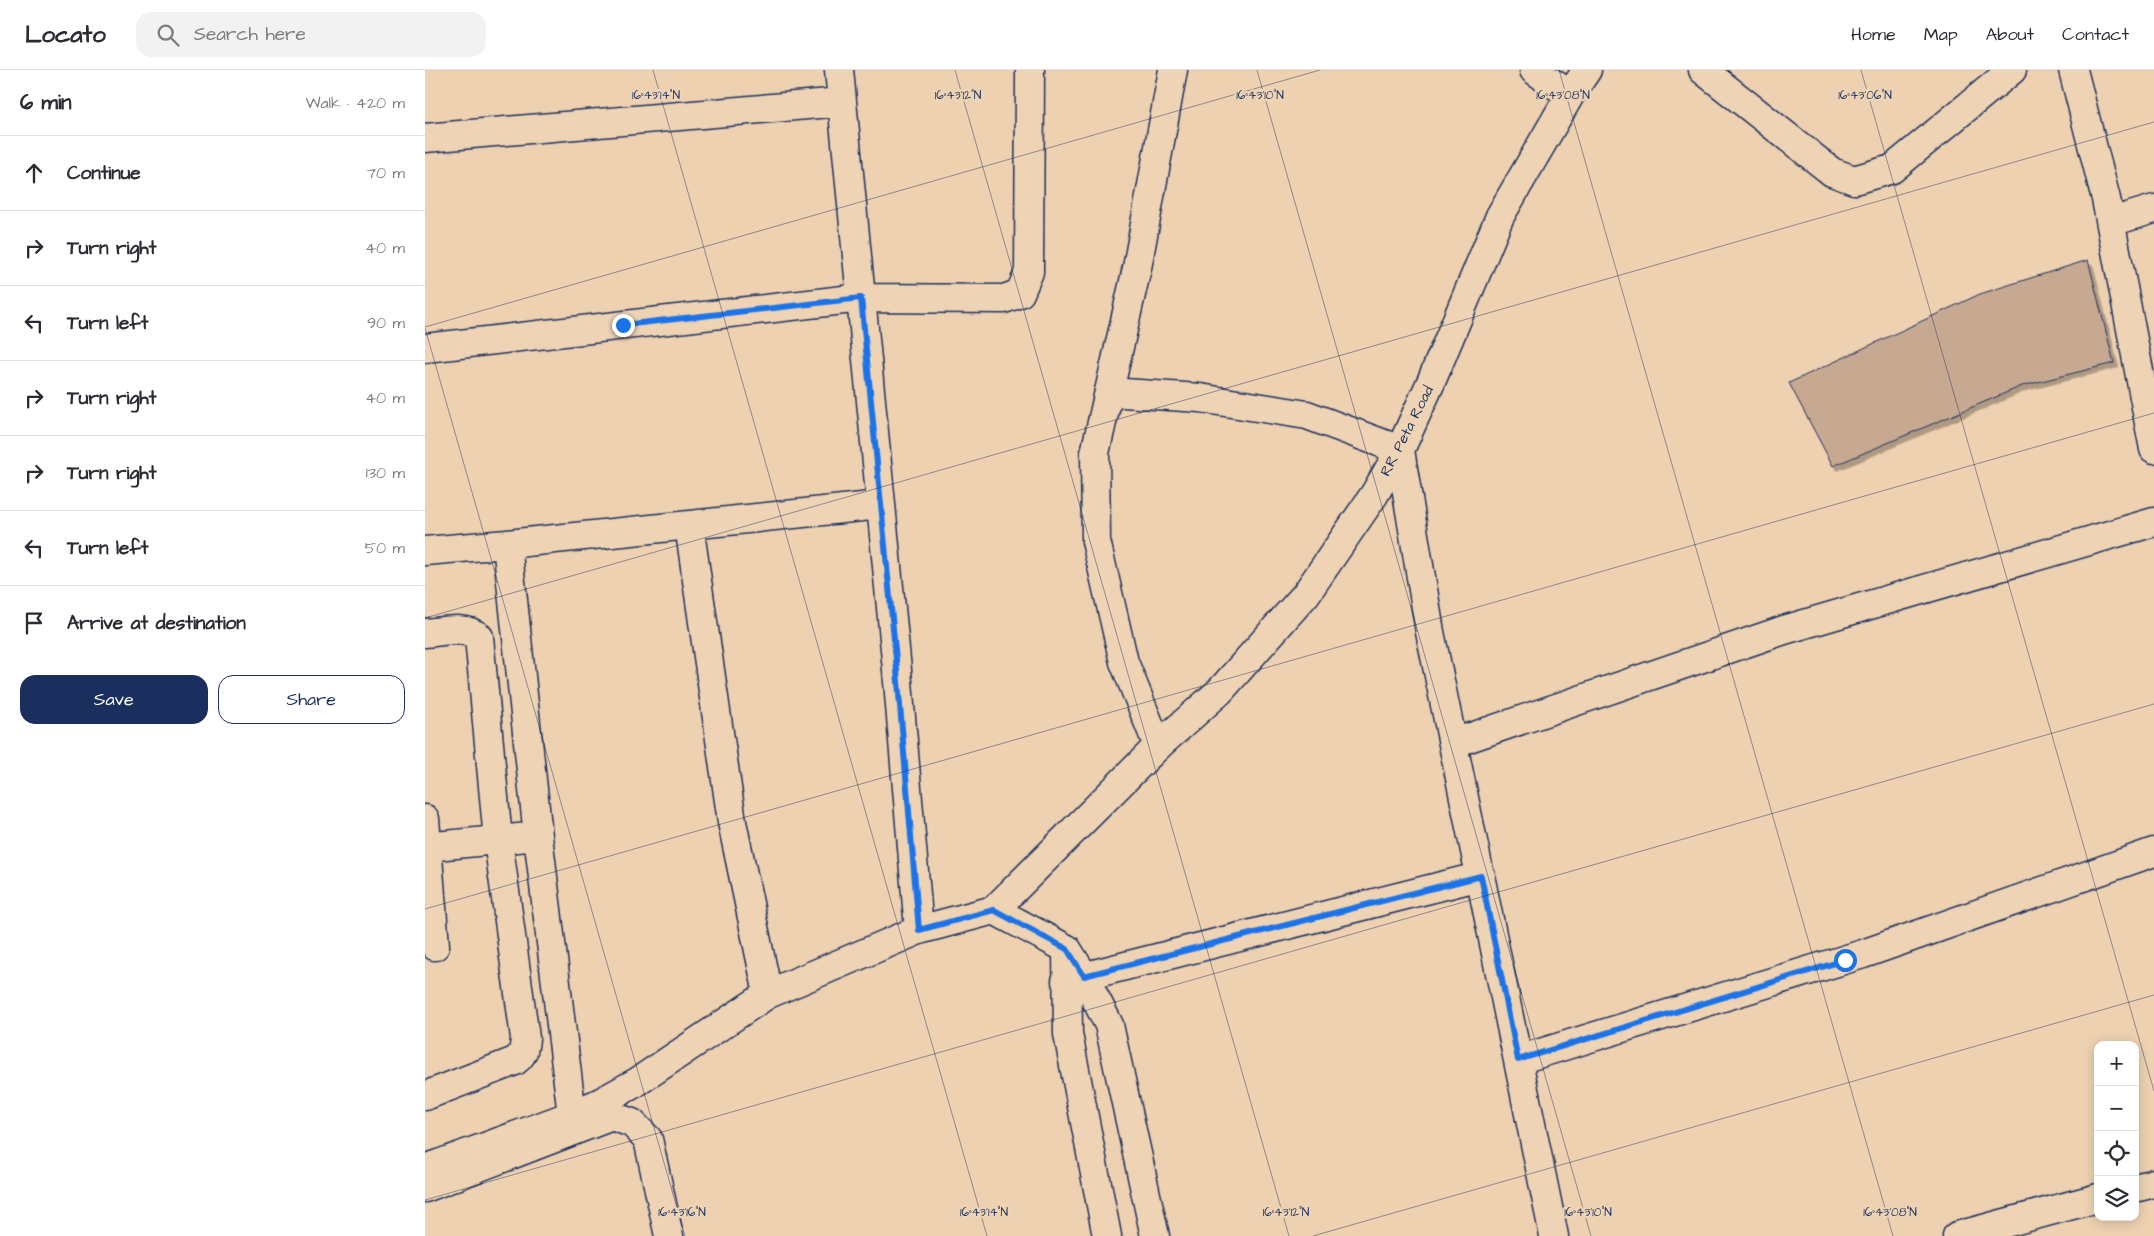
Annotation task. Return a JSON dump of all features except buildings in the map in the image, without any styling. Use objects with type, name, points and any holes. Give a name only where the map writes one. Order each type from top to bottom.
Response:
[{"type":"street","points":[[839,70],[881,505],[919,930]]},
{"type":"street","points":[[425,348],[861,298],[1004,299],[1020,293],[1029,272],[1030,70]]},
{"type":"street","points":[[1158,746],[1124,662],[1097,540],[1095,453],[1137,268],[1173,70]]},
{"type":"street","points":[[1534,70],[1570,95]]},
{"type":"street","name":"RR Peta Road","points":[[994,910],[1158,746],[1220,691],[1306,594],[1374,495],[1400,450],[1431,382],[1500,216],[1570,95],[1587,70]]},
{"type":"street","points":[[1703,70],[1832,172],[1854,180],[1892,169],[2011,70]]},
{"type":"street","points":[[2073,70],[2111,222],[2154,449]]},
{"type":"street","points":[[425,138],[842,102]]},
{"type":"street","points":[[2111,222],[2154,209]]},
{"type":"street","points":[[1109,392],[1200,398],[1307,415],[1400,450],[1431,632],[1554,1236]]},
{"type":"street","points":[[425,551],[881,505]]},
{"type":"street","points":[[1453,743],[1784,630],[2154,522]]},
{"type":"street","points":[[689,525],[733,822],[768,994]]},
{"type":"street","points":[[507,544],[538,836],[572,1115]]},
{"type":"street","points":[[425,633],[465,630],[474,632],[479,637],[498,840],[525,1038],[521,1058],[425,1096]]},
{"type":"street","points":[[425,819],[435,946]]},
{"type":"street","points":[[426,847],[538,836]]},
{"type":"street","points":[[1518,1060],[1863,954],[2154,852]]},
{"type":"street","points":[[1075,978],[1481,876]]},
{"type":"street","points":[[425,1169],[572,1115],[637,1082],[768,994],[919,930],[994,910],[1067,949],[1075,978],[1109,1025],[1155,1236]]},
{"type":"street","points":[[1075,978],[1068,1034],[1107,1236]]},
{"type":"street","points":[[425,1188],[612,1116],[632,1123],[648,1139],[669,1236]]},
{"type":"street","points":[[2139,1187],[2154,1183]]},
{"type":"street","points":[[1957,1236],[2094,1199]]},
{"type":"route","points":[[623,325],[861,298],[897,670],[919,930],[994,910],[1067,949],[1084,976],[1481,876],[1518,1060],[1845,960]]}]
